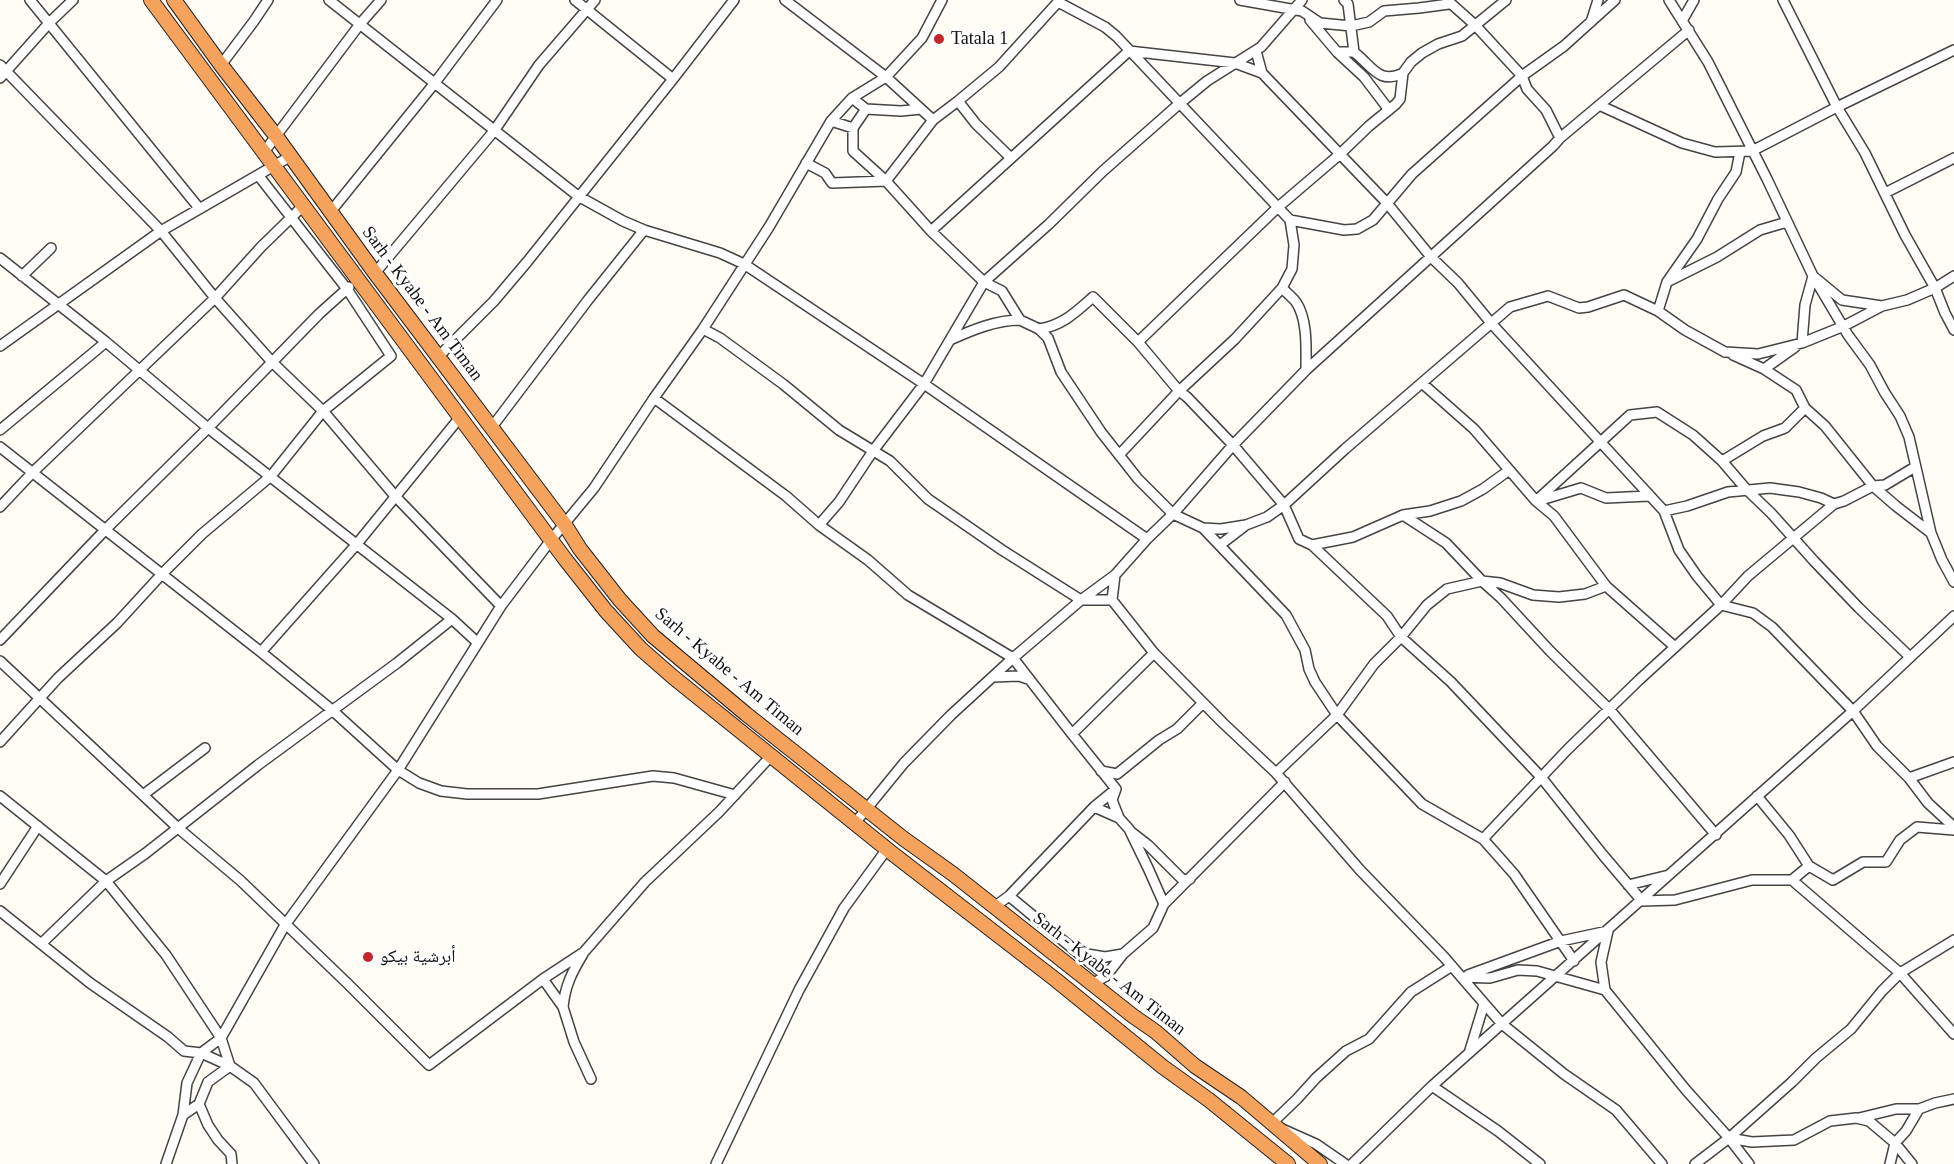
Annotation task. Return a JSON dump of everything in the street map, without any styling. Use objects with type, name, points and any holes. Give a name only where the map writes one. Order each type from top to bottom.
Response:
[{"type":"highway","name":"Sarh - Kyabe - Am Timan","points":[[151,0],[551,540],[606,612],[641,649],[887,849],[1288,1164]]},
{"type":"highway","name":"Sarh - Kyabe - Am Timan","points":[[174,0],[332,210],[375,273],[565,525],[580,549],[620,600],[653,636],[746,714],[904,839],[1156,1032],[1195,1066],[1241,1097],[1320,1164]]},
{"type":"street","points":[[30,0],[199,208]]},
{"type":"street","points":[[74,0],[2,71],[161,231],[215,298],[272,362],[323,411],[395,496],[501,606]]},
{"type":"street","points":[[221,65],[268,0]]},
{"type":"street","points":[[329,0],[578,196],[644,230],[720,253],[744,264],[924,384],[1147,539]]},
{"type":"street","points":[[264,152],[360,24],[381,0]]},
{"type":"street","points":[[332,210],[434,84],[497,0]]},
{"type":"street","points":[[575,0],[673,79]]},
{"type":"street","points":[[375,273],[494,131],[539,65],[594,0]]},
{"type":"street","points":[[439,357],[494,301],[734,0]]},
{"type":"street","points":[[785,0],[886,77],[933,120]]},
{"type":"street","points":[[166,1164],[183,1115],[187,1083],[201,1053],[220,1038],[285,925],[398,770],[501,606],[594,488],[703,329],[769,227],[831,121],[852,98],[886,77],[922,38],[942,0]]},
{"type":"street","points":[[1240,0],[1298,11],[1320,23],[1351,26],[1369,22],[1398,0]]},
{"type":"street","points":[[819,525],[839,502],[873,451],[924,384],[984,282],[1179,104],[1208,81],[1256,51],[1298,11],[1302,0]]},
{"type":"street","points":[[1344,0],[1347,4],[1364,77]]},
{"type":"street","points":[[1364,77],[1393,78],[1403,73],[1422,53],[1438,44],[1462,36],[1506,0]]},
{"type":"street","points":[[1591,24],[1598,0]]},
{"type":"street","points":[[886,182],[933,120],[999,67],[1059,1],[1105,27],[1290,220],[1344,230],[1357,229],[1372,220],[1412,174],[1522,76],[1564,46],[1616,0]]},
{"type":"street","points":[[1669,0],[1708,62],[1813,276],[1900,416],[1909,438],[1931,533],[1954,582]]},
{"type":"street","points":[[1682,21],[1694,0]]},
{"type":"street","points":[[1783,0],[1837,107],[1865,153],[1905,235],[1935,288],[1954,330]]},
{"type":"street","points":[[1384,11],[1419,8],[1448,2],[1474,24],[1522,76],[1527,89],[1545,110],[1560,138]]},
{"type":"street","points":[[1298,11],[1364,77],[1389,110]]},
{"type":"street","points":[[855,823],[912,755],[992,677],[1081,600],[1115,575],[1173,514],[1233,445],[1306,370],[1560,138],[1689,30]]},
{"type":"street","points":[[1599,105],[1682,143],[1715,152],[1752,151],[1954,50]]},
{"type":"street","points":[[931,231],[1129,51],[1235,63],[1262,73],[1386,202],[1431,257],[1458,283],[1664,511],[1679,550],[1721,604],[1753,613],[1772,627],[1853,711],[1877,746],[1954,829]]},
{"type":"street","points":[[1256,51],[1262,73]]},
{"type":"street","points":[[1337,52],[1358,55],[1379,76]]},
{"type":"street","points":[[1138,342],[1277,208],[1340,155],[1400,99],[1403,73]]},
{"type":"street","points":[[852,98],[866,109],[901,111],[921,109]]},
{"type":"street","points":[[958,101],[976,124],[1011,158]]},
{"type":"street","points":[[866,109],[853,128],[853,150],[984,282],[1002,291],[1020,320]]},
{"type":"street","points":[[831,121],[853,128]]},
{"type":"street","points":[[1658,311],[1667,282],[1697,239],[1718,199],[1736,172],[1740,152]]},
{"type":"street","points":[[0,346],[161,231],[291,156]]},
{"type":"street","points":[[1885,193],[1954,158]]},
{"type":"street","points":[[806,163],[825,173],[832,183],[886,182]]},
{"type":"street","points":[[0,742],[58,678],[117,623],[202,534],[271,476],[323,411],[391,356],[347,289],[258,175]]},
{"type":"street","points":[[0,507],[32,473],[215,298],[261,247],[304,205]]},
{"type":"street","points":[[1119,455],[1179,391],[1235,339],[1282,288],[1292,269],[1293,261],[1294,245],[1290,220]]},
{"type":"street","points":[[1667,282],[1717,257],[1760,230],[1787,222]]},
{"type":"street","points":[[492,427],[644,230]]},
{"type":"street","points":[[22,276],[51,248]]},
{"type":"street","points":[[0,258],[106,342],[208,428],[452,619],[478,643]]},
{"type":"street","points":[[1813,276],[1842,300],[1882,306]]},
{"type":"street","points":[[1802,343],[1805,305],[1813,276]]},
{"type":"street","points":[[1725,352],[1758,354],[1802,343],[1844,326],[1882,306],[1907,300],[1935,288],[1954,276]]},
{"type":"street","points":[[0,640],[106,529],[319,314],[358,279]]},
{"type":"street","points":[[1282,288],[1297,304],[1302,319],[1306,370]]},
{"type":"street","points":[[1203,528],[1221,529],[1246,525],[1267,517],[1284,505],[1510,307],[1548,296],[1579,308],[1624,295],[1658,311],[1685,330],[1725,352],[1764,369],[1796,390],[1805,408],[1825,426],[1873,486],[1896,507],[1931,533]]},
{"type":"street","points":[[1039,329],[1052,327],[1068,319],[1093,297],[1138,342],[1179,391],[1233,445],[1284,505],[1299,539],[1312,545],[1388,616],[1401,637],[1451,682],[1542,777],[1642,901]]},
{"type":"street","points":[[370,324],[383,314]]},
{"type":"street","points":[[950,340],[979,327],[1005,320],[1020,320],[1039,329],[1048,338],[1061,372],[1101,432],[1138,479],[1173,514],[1203,528],[1286,615],[1305,650],[1309,669],[1315,682],[1337,715],[1422,804],[1483,839],[1514,874],[1574,961]]},
{"type":"street","points":[[1048,338],[1052,327]]},
{"type":"street","points":[[703,329],[720,338],[783,384],[839,430],[890,461],[928,499],[1002,550],[1081,600],[1112,600]]},
{"type":"street","points":[[0,430],[106,342]]},
{"type":"street","points":[[1764,369],[1802,343]]},
{"type":"street","points":[[1423,384],[1474,429],[1508,471],[1536,501],[1554,516],[1606,586],[1675,647]]},
{"type":"street","points":[[654,398],[786,496],[819,525],[868,560],[909,595],[1012,658],[1116,789]]},
{"type":"street","points":[[1722,461],[1763,436],[1785,428],[1805,408]]},
{"type":"street","points":[[1536,501],[1630,416],[1657,412],[1693,435],[1722,461],[1859,608],[1910,657]]},
{"type":"street","points":[[261,652],[356,545],[461,416]]},
{"type":"street","points":[[0,447],[261,652],[332,710],[398,770],[419,783],[441,791],[467,794],[538,794],[653,776],[674,778],[735,795]]},
{"type":"street","points":[[1483,839],[1609,709],[1748,576],[1834,504],[1873,486],[1885,485],[1915,467]]},
{"type":"street","points":[[1312,545],[1353,537],[1403,515],[1430,511],[1461,501],[1484,489],[1508,471]]},
{"type":"street","points":[[1536,501],[1581,488],[1606,498],[1649,496]]},
{"type":"street","points":[[1664,511],[1728,492],[1770,488],[1799,492],[1834,504]]},
{"type":"street","points":[[1403,515],[1446,543],[1501,598],[1550,651],[1609,709],[1716,835]]},
{"type":"street","points":[[1220,545],[1246,525]]},
{"type":"street","points":[[1115,575],[1112,600],[1154,653],[1285,782],[1360,870],[1452,966],[1502,1024],[1564,1074],[1616,1110],[1662,1164]]},
{"type":"street","points":[[1276,773],[1337,715],[1374,664],[1401,637],[1427,605],[1447,589],[1482,581],[1500,583],[1533,595],[1559,597],[1585,594],[1606,586]]},
{"type":"street","points":[[1352,1164],[1432,1086],[1716,835],[1954,616]]},
{"type":"street","points":[[42,944],[106,881],[397,663],[452,619]]},
{"type":"street","points":[[1072,734],[1154,653]]},
{"type":"street","points":[[0,661],[178,828],[241,881],[429,1065],[543,979],[584,952]]},
{"type":"street","points":[[992,677],[1019,676],[1030,680]]},
{"type":"street","points":[[1101,771],[1117,774],[1159,740],[1177,729],[1203,703]]},
{"type":"street","points":[[143,795],[205,748]]},
{"type":"street","points":[[563,1007],[565,989],[570,975],[584,952],[645,882],[735,795],[771,756]]},
{"type":"street","points":[[1909,778],[1954,762]]},
{"type":"street","points":[[1092,984],[1106,976],[1123,954],[1153,928],[1164,904],[1285,782]]},
{"type":"street","points":[[994,907],[1009,896],[1094,807],[1116,789]]},
{"type":"street","points":[[1116,789],[1112,800],[1119,818],[1148,844],[1182,880],[1190,879]]},
{"type":"street","points":[[0,796],[106,881],[166,955],[220,1038],[230,1066]]},
{"type":"street","points":[[1757,796],[1789,835],[1809,866],[1833,880],[1863,862],[1886,862],[1900,840],[1917,827],[1954,829]]},
{"type":"street","points":[[1094,807],[1119,818]]},
{"type":"street","points":[[0,884],[38,826]]},
{"type":"street","points":[[1129,829],[1164,904]]},
{"type":"street","points":[[716,1164],[805,980],[844,908],[887,849]]},
{"type":"street","points":[[1642,901],[1675,900],[1752,880],[1792,880],[1809,866]]},
{"type":"street","points":[[1628,885],[1671,875]]},
{"type":"street","points":[[1792,880],[1899,973],[1954,1034]]},
{"type":"street","points":[[1009,896],[1106,976]]},
{"type":"street","points":[[0,911],[90,983],[168,1037],[184,1051],[201,1053],[230,1066],[254,1083],[314,1164]]},
{"type":"street","points":[[1461,977],[1560,941],[1608,931]]},
{"type":"street","points":[[1608,931],[1601,962],[1605,990],[1749,1164]]},
{"type":"street","points":[[1695,1164],[1729,1138],[1851,1029],[1899,973],[1954,940]]},
{"type":"street","points":[[1078,953],[1105,957],[1123,954]]},
{"type":"street","points":[[1345,1164],[1316,1144],[1271,1124],[1316,1077],[1346,1051],[1369,1039],[1411,992],[1452,966]]},
{"type":"street","points":[[1461,977],[1490,978],[1518,970],[1537,971],[1605,990]]},
{"type":"street","points":[[543,979],[563,1007],[574,1042],[591,1079]]},
{"type":"street","points":[[1469,1053],[1484,1004]]},
{"type":"street","points":[[183,1115],[199,1104],[208,1082],[230,1066]]},
{"type":"street","points":[[187,1083],[208,1082]]},
{"type":"street","points":[[1432,1086],[1498,1131],[1540,1164]]},
{"type":"street","points":[[1729,1138],[1752,1143],[1794,1140],[1830,1121],[1896,1109],[1919,1109],[1954,1099]]},
{"type":"street","points":[[199,1104],[208,1125],[231,1154],[232,1164]]},
{"type":"street","points":[[1890,1164],[1895,1143],[1906,1131],[1919,1109]]},
{"type":"street","points":[[1856,1118],[1869,1122],[1895,1143],[1912,1164]]},
{"type":"place","name":"Tatala 1","points":[[939,39]]},
{"type":"place","name":"أبرشية بيكو","points":[[368,957]]}]
